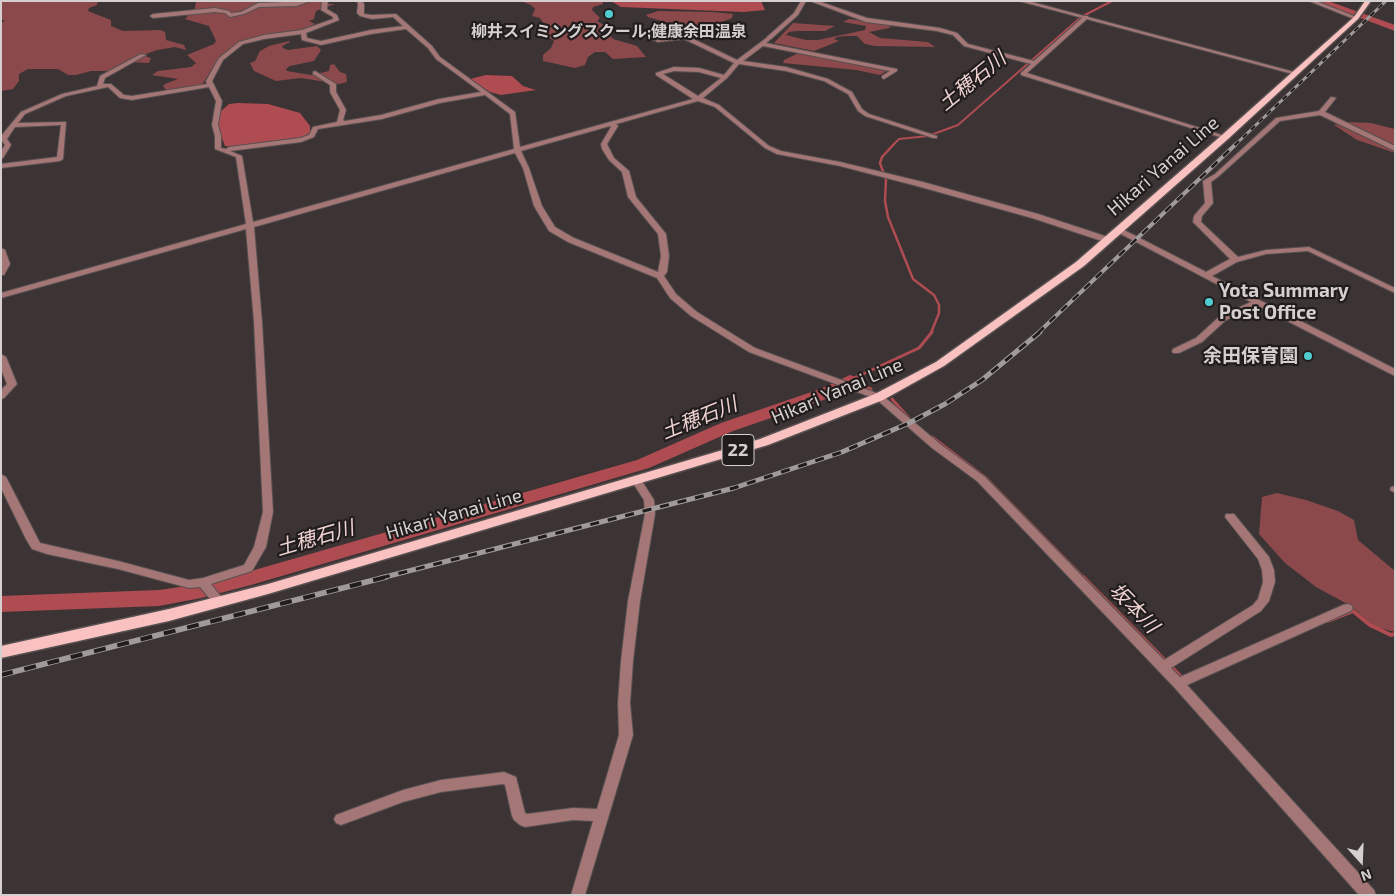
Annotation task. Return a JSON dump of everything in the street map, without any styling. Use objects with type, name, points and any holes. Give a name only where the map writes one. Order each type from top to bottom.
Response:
[{"type":"main road","name":"Hikari Yanai Line","points":[[1,652],[217,601],[636,480],[764,442],[879,397],[940,364],[1080,264],[1225,138],[1358,16],[1368,1]]},
{"type":"street","points":[[153,16],[215,10],[227,12],[230,15],[242,13],[258,5],[309,1]]},
{"type":"street","points":[[1,477],[30,539],[36,546],[189,584],[204,584],[248,568],[260,547],[268,512],[258,322],[250,226],[239,156],[220,152],[215,125],[219,101],[209,81],[214,68],[234,47],[264,37],[302,32],[336,20],[334,16],[324,10],[325,1]]},
{"type":"street","points":[[359,1],[361,4],[360,13],[362,15],[372,17],[394,14],[438,58],[513,113],[517,150],[538,206],[552,229],[571,240],[660,276],[673,296],[694,314],[752,350],[769,358],[855,386],[879,397],[936,446],[981,479],[1178,682],[1369,895]]},
{"type":"street","points":[[1,296],[698,99],[725,77],[738,62],[764,44],[796,14],[804,1]]},
{"type":"street","points":[[812,1],[866,20],[938,29],[955,34],[966,45],[1031,62]]},
{"type":"street","points":[[1021,1],[1295,73]]},
{"type":"street","points":[[1311,1],[1358,16]]},
{"type":"street","points":[[1086,17],[1031,62],[1023,74],[1225,138]]},
{"type":"street","points":[[302,32],[304,39],[321,43],[408,26]]},
{"type":"street","points":[[648,36],[658,40],[685,37],[738,62],[786,69],[826,80],[850,93],[860,110],[867,115],[932,136]]},
{"type":"street","points":[[764,44],[895,70],[884,77]]},
{"type":"street","points":[[100,86],[102,77],[142,55]]},
{"type":"street","points":[[725,77],[699,70],[674,69],[658,74],[698,99],[717,106],[767,147],[779,153],[889,176],[1035,216],[1108,240]]},
{"type":"street","points":[[316,73],[333,84],[333,92],[344,110],[340,118],[341,122]]},
{"type":"street","points":[[1,157],[8,145],[3,139],[13,125],[28,110],[64,95],[109,85],[113,90],[127,98],[210,84]]},
{"type":"street","points":[[218,144],[226,149],[236,149],[301,140],[312,136],[315,128],[341,122],[363,120],[431,102],[487,93]]},
{"type":"street","points":[[1321,113],[1333,98]]},
{"type":"street","points":[[1234,260],[1234,257],[1197,222],[1198,216],[1209,203],[1206,181],[1217,175],[1278,119],[1321,113],[1395,149]]},
{"type":"street","points":[[1,166],[60,159],[64,122],[13,125]]},
{"type":"street","points":[[612,124],[615,126],[604,144],[605,149],[611,158],[625,171],[632,197],[662,234],[665,256],[663,272],[660,276]]},
{"type":"street","points":[[1118,231],[1395,372]]},
{"type":"street","points":[[1207,275],[1234,260],[1266,252],[1309,249],[1395,291]]},
{"type":"street","points":[[1,250],[6,264],[1,273]]},
{"type":"street","points":[[1176,351],[1199,340],[1223,318],[1259,302]]},
{"type":"street","points":[[1,357],[12,384],[1,396]]},
{"type":"street","points":[[578,895],[626,735],[624,703],[627,661],[634,601],[650,514],[649,500],[636,480]]},
{"type":"street","points":[[1163,667],[1257,608],[1263,601],[1269,582],[1263,557],[1230,516]]},
{"type":"street","points":[[204,584],[217,601]]},
{"type":"street","points":[[1178,682],[1347,608]]},
{"type":"street","points":[[341,819],[403,796],[431,788],[504,778],[511,781],[519,816],[525,821],[566,814],[601,815]]},
{"type":"shaded area","points":[[1,1],[98,1],[97,5],[89,8],[88,11],[111,20],[111,26],[123,31],[160,30],[165,32],[166,40],[184,45],[186,50],[175,47],[157,50],[146,54],[147,57],[151,58],[149,63],[127,62],[108,71],[91,71],[76,75],[68,75],[58,69],[28,69],[19,74],[19,81],[13,89],[1,91],[1,23],[5,21],[1,19]]},
{"type":"shaded area","points":[[193,1],[326,1],[328,4],[335,4],[316,11],[314,19],[309,21],[315,24],[305,29],[252,38],[233,46],[217,61],[202,85],[167,91],[163,86],[178,79],[152,75],[158,71],[191,67],[196,63],[187,55],[214,44],[216,41],[209,26],[185,19],[195,8],[196,2]]},
{"type":"shaded area","points":[[521,1],[603,1],[603,4],[593,7],[592,10],[600,18],[597,21],[610,29],[613,33],[611,36],[613,39],[637,46],[646,57],[613,59],[605,52],[595,52],[588,57],[585,65],[575,68],[543,61],[543,55],[551,48],[554,41],[546,35],[544,31],[546,27],[540,18],[532,16],[535,9]]},
{"type":"shaded area","points":[[611,1],[761,1],[765,10],[744,12],[621,7]]},
{"type":"shaded area","points":[[658,11],[733,14],[732,18],[698,31],[703,35],[698,36],[678,26],[646,15]]},
{"type":"shaded area","points":[[849,19],[892,25],[889,28],[869,32],[880,38],[928,42],[935,47],[875,46],[865,44],[857,36],[837,37],[834,39],[839,41],[814,51],[774,43],[793,23],[835,26],[825,31],[797,31],[789,32],[786,35],[806,40],[818,40],[865,30],[866,26],[843,22]]},
{"type":"shaded area","points":[[289,41],[282,46],[283,48],[288,50],[317,46],[321,50],[314,61],[290,66],[286,69],[287,71],[311,75],[329,71],[330,65],[334,64],[340,72],[346,74],[347,82],[339,84],[301,78],[276,81],[254,71],[250,63],[255,61],[260,51],[269,46]]},
{"type":"shaded area","points":[[801,52],[887,71],[880,75],[856,70],[783,63],[784,60]]},
{"type":"shaded area","points":[[486,75],[512,76],[523,86],[536,90],[501,95],[490,92],[470,79]]},
{"type":"shaded area","points":[[229,104],[268,104],[300,113],[310,126],[310,133],[302,138],[234,147],[225,146],[218,128],[220,112]]},
{"type":"shaded area","points":[[1348,122],[1371,123],[1395,129],[1395,153],[1357,140],[1334,125]]},
{"type":"shaded area","points":[[1277,493],[1338,511],[1354,520],[1358,540],[1395,571],[1395,632],[1375,627],[1351,606],[1316,587],[1285,563],[1259,534],[1262,497]]},
{"type":"waterway","name":"土穂石川","points":[[894,144],[899,139],[928,136],[958,125],[1081,17],[1112,1]]},
{"type":"waterway","points":[[1319,1],[1395,28]]},
{"type":"waterway","name":"土穂石川","points":[[894,144],[882,157],[880,163],[886,180],[885,201],[888,217],[913,279],[934,295],[939,305],[939,313],[931,333]]},
{"type":"waterway","name":"土穂石川","points":[[850,380],[919,348],[932,332]]},
{"type":"waterway","name":"土穂石川","points":[[1,604],[159,598],[201,591],[251,578],[643,464],[727,427],[826,393],[850,380]]},
{"type":"waterway","name":"坂本川","points":[[851,380],[871,389]]},
{"type":"waterway","name":"坂本川","points":[[892,399],[908,417]]},
{"type":"waterway","name":"坂本川","points":[[932,437],[986,478],[1084,578]]},
{"type":"waterway","name":"坂本川","points":[[1083,577],[1182,678]]},
{"type":"waterway","name":"坂本川","points":[[1328,621],[1353,611],[1370,625],[1391,635],[1395,634]]},
{"type":"railway","points":[[1235,145],[1386,1]]},
{"type":"railway","points":[[1038,333],[1236,144]]},
{"type":"railway","points":[[381,578],[734,488],[842,452],[909,423],[945,404],[982,380],[1040,332]]},
{"type":"railway","points":[[1,675],[386,577]]},
{"type":"place","name":"柳井スイミングスクール;健康余田温泉","points":[[609,14]]},
{"type":"place","name":"Yota Summary Post Office","points":[[1209,302]]},
{"type":"place","name":"余田保育園","points":[[1308,356]]}]
